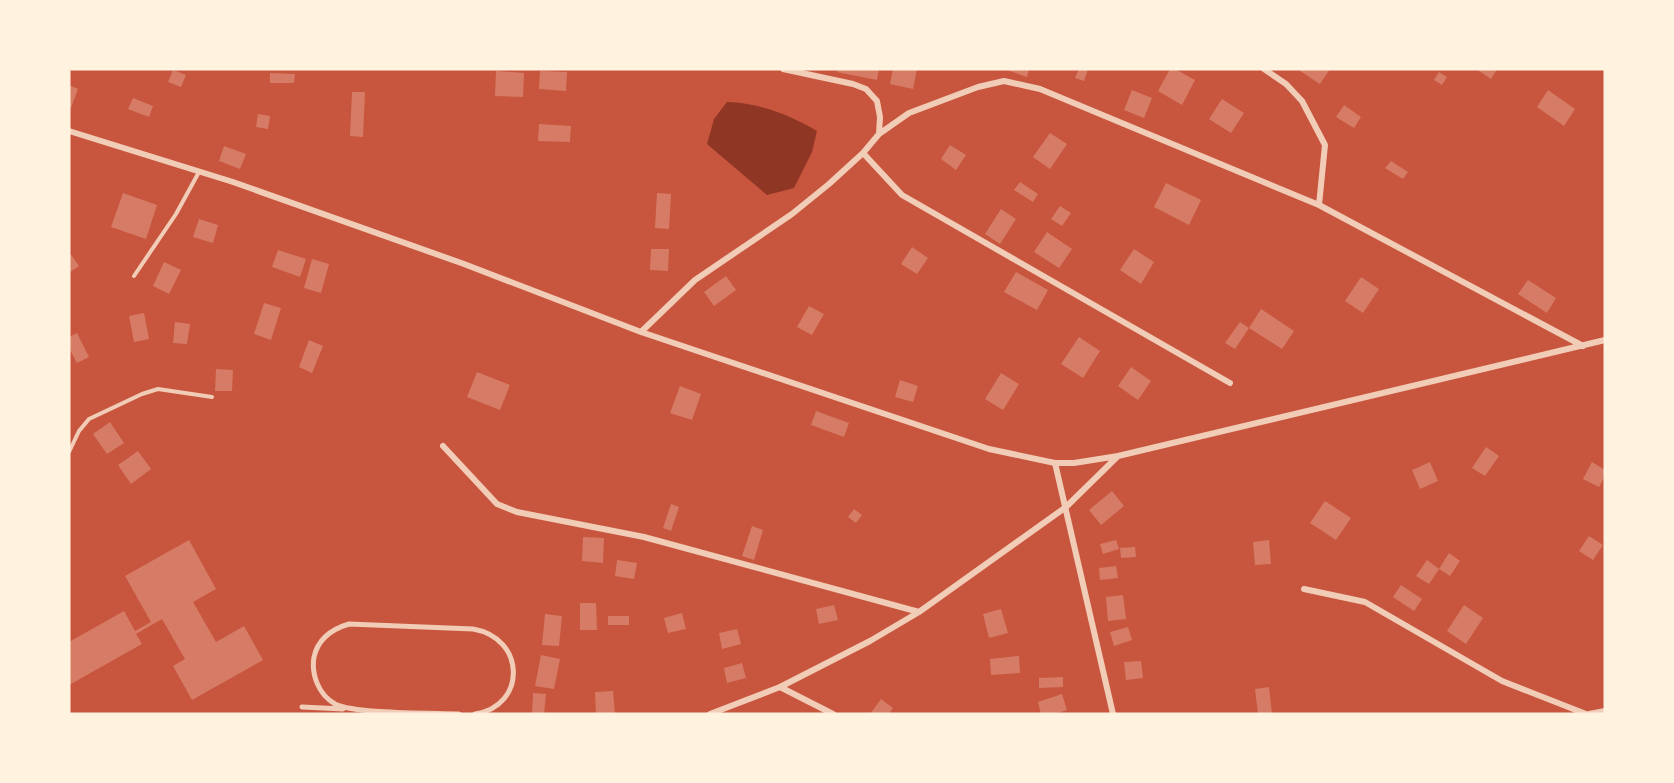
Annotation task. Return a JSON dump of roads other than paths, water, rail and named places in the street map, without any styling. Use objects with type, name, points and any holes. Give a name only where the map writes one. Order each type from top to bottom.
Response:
[{"type":"street","points":[[783,69],[853,84],[866,89],[877,101],[880,117],[879,134]]},
{"type":"street","points":[[1264,69],[1286,84],[1302,101],[1325,145],[1319,205]]},
{"type":"street","points":[[641,332],[695,280],[792,214],[863,153],[879,134],[909,113],[978,87],[1004,81],[1041,89],[1319,205],[1583,346]]},
{"type":"street","points":[[69,131],[199,171],[464,264],[641,332],[988,449],[1055,463],[1074,463],[1118,456],[1605,340]]},
{"type":"street","points":[[863,153],[902,195],[1230,383]]},
{"type":"street","points":[[442,446],[497,504],[517,512],[644,537],[919,612]]},
{"type":"street","points":[[710,714],[780,687],[870,641],[919,612],[1066,507],[1118,456]]},
{"type":"street","points":[[1055,463],[1113,714]]},
{"type":"street","points":[[1304,589],[1365,602],[1503,681],[1587,714],[1605,711]]},
{"type":"street","points":[[354,709],[335,704],[321,692],[314,674],[318,646],[331,632],[349,624],[473,628],[499,639],[510,655],[513,674],[508,692],[495,706],[475,714]]},
{"type":"street","points":[[780,687],[832,714]]},
{"type":"street","points":[[302,706],[459,714]]},
{"type":"lane","points":[[134,276],[176,214],[199,171]]},
{"type":"lane","points":[[69,452],[79,431],[89,419],[142,394],[158,389],[212,397]]}]
